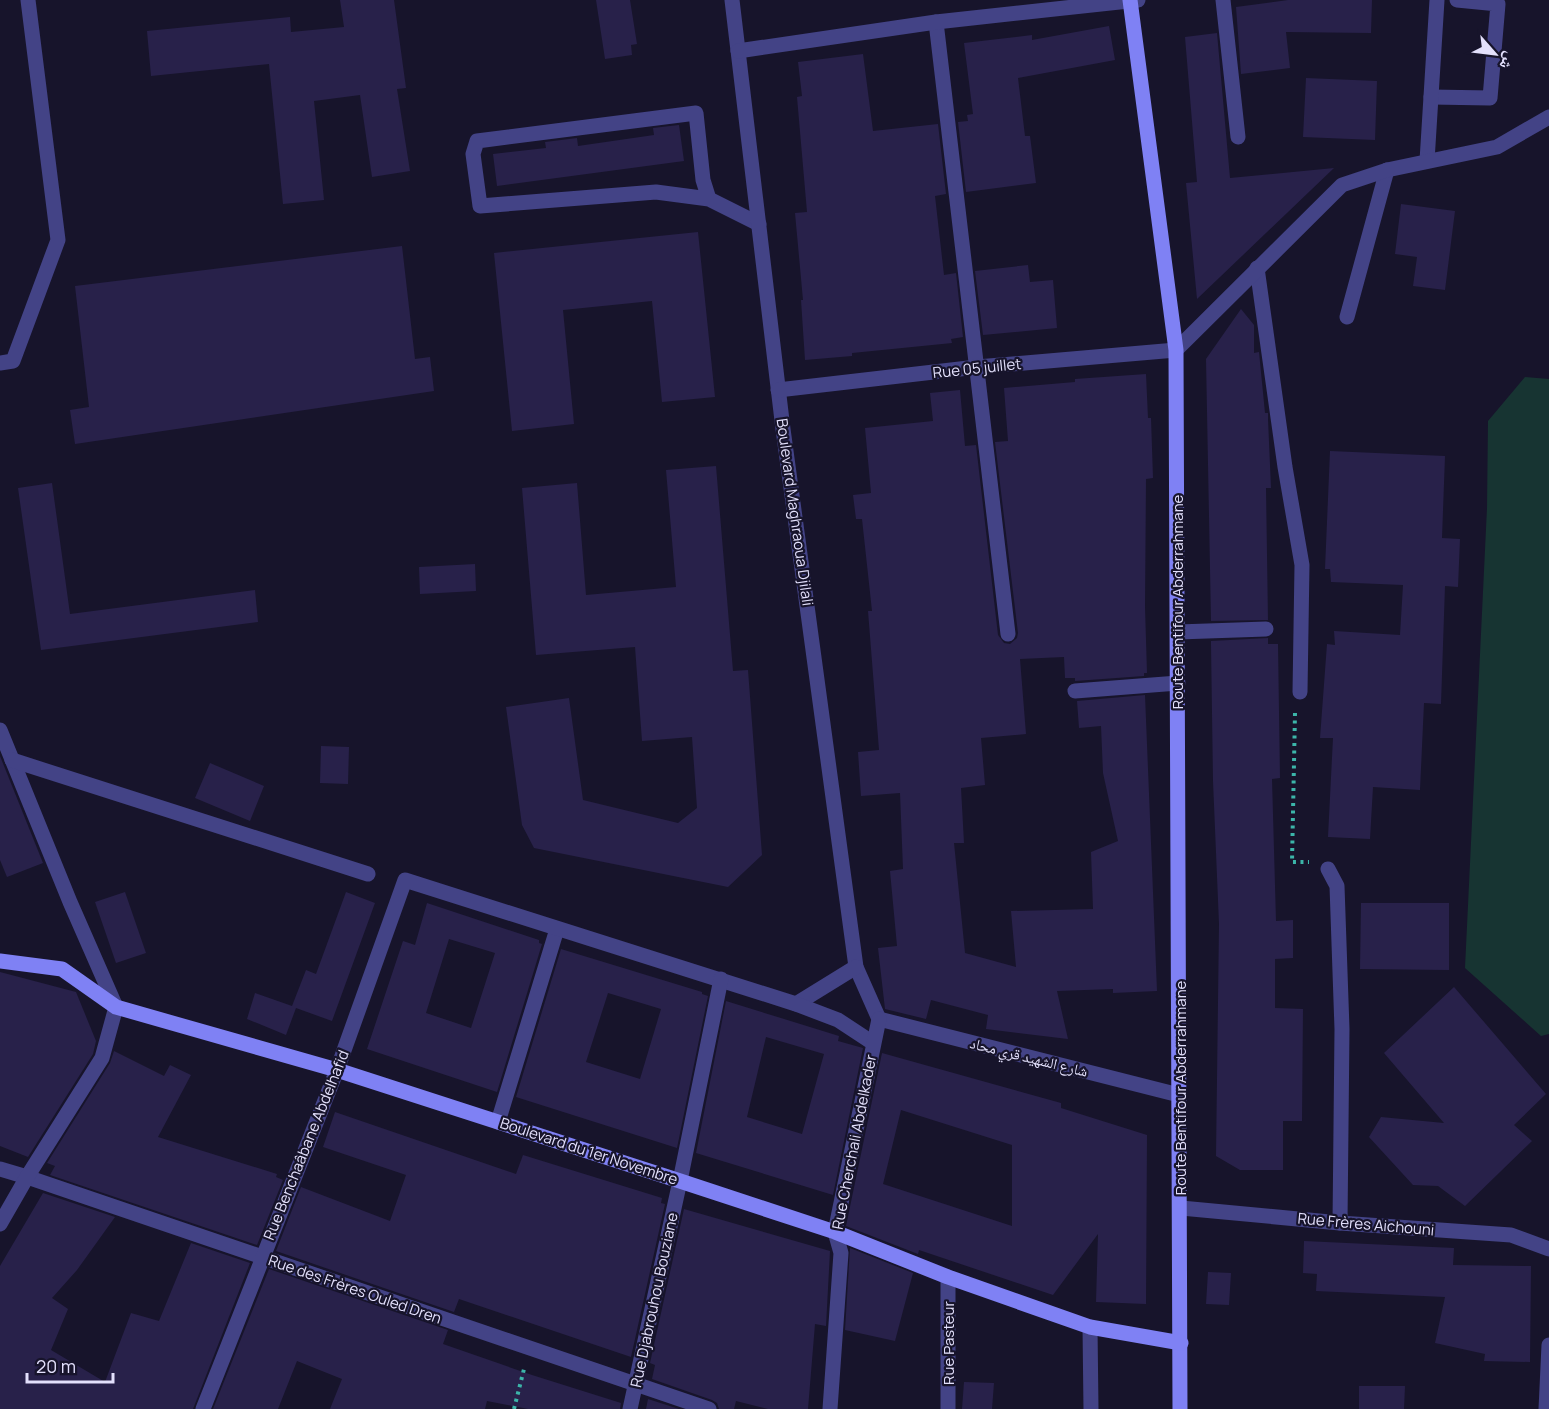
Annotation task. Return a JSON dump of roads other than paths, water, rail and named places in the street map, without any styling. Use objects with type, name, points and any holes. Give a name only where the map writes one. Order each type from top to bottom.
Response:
[{"type":"main road","name":"Route Bentifour Abderrahmane","points":[[1133,1],[1176,350],[1180,1409]]},
{"type":"main road","name":"Boulevard du 1er Novembre","points":[[0,961],[62,969],[116,1007],[337,1070],[680,1180],[835,1232],[948,1277],[1090,1327],[1181,1343]]},
{"type":"street","points":[[0,363],[13,361],[58,240],[28,0]]},
{"type":"street","name":"Boulevard Maghraoua Djilali","points":[[732,0],[778,390],[856,967],[879,1019]]},
{"type":"street","points":[[1223,0],[1238,137]]},
{"type":"street","points":[[1426,161],[1437,0]]},
{"type":"street","points":[[1431,97],[1490,98],[1498,4],[1457,0]]},
{"type":"street","points":[[738,51],[936,22],[1133,1]]},
{"type":"street","points":[[936,22],[1008,634]]},
{"type":"street","points":[[709,199],[703,180],[696,113],[477,141],[473,154],[480,206],[656,192],[709,199],[759,225]]},
{"type":"street","points":[[1176,350],[1342,185],[1387,170],[1497,147],[1549,117]]},
{"type":"street","points":[[1347,317],[1387,170]]},
{"type":"street","points":[[1257,268],[1285,467],[1302,565],[1300,692]]},
{"type":"street","name":"Rue 05 juillet","points":[[778,390],[977,367],[1176,350]]},
{"type":"street","points":[[1178,632],[1266,629]]},
{"type":"street","points":[[1075,691],[1178,683]]},
{"type":"street","points":[[0,730],[70,902],[116,1007],[102,1058],[0,1224]]},
{"type":"street","points":[[12,760],[368,874]]},
{"type":"street","points":[[1328,869],[1337,886],[1341,993],[1340,1223]]},
{"type":"street","name":"Rue Benchaâbane Abdelhafid","points":[[203,1409],[261,1257],[337,1070],[405,880],[557,929]]},
{"type":"street","points":[[498,1122],[557,929],[796,1004],[838,1020],[873,1043]]},
{"type":"street","points":[[796,1004],[856,967]]},
{"type":"street","name":"Rue Djabrouhou Bouziane","points":[[630,1409],[680,1180],[720,979]]},
{"type":"street","name":"شارع الشهيد قري محاد","points":[[879,1019],[1179,1095]]},
{"type":"street","name":"Rue Cherchali Abdelkader","points":[[830,1409],[841,1253],[835,1232],[879,1019]]},
{"type":"street","name":"Rue des Frères Ouled Dren","points":[[0,1170],[27,1177],[709,1409]]},
{"type":"street","name":"Rue Frères Aichouni","points":[[1181,1208],[1511,1236],[1549,1249]]},
{"type":"street","name":"Rue Pasteur","points":[[948,1277],[948,1409]]},
{"type":"street","points":[[1090,1327],[1091,1409]]},
{"type":"street","points":[[1546,1409],[1549,1345]]}]
